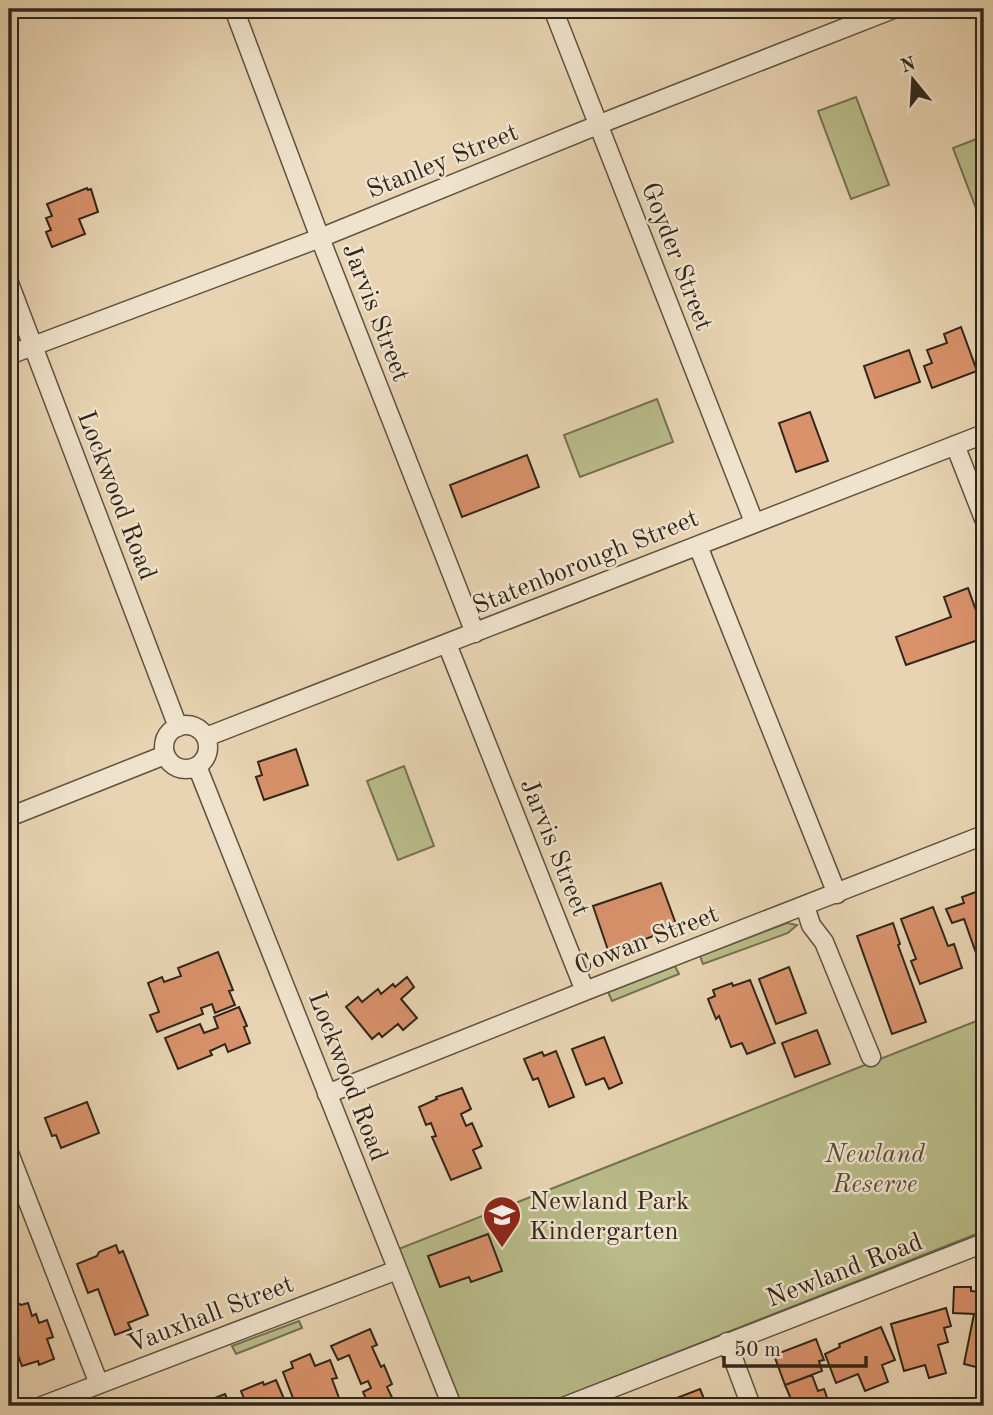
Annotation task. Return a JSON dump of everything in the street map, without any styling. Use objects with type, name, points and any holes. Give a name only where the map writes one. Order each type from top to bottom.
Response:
[{"type":"street","name":"Jarvis Street","points":[[233,9],[475,633]]},
{"type":"street","name":"Goyder Street","points":[[553,9],[754,522]]},
{"type":"street","name":"Stanley Street","points":[[9,355],[320,238],[893,9]]},
{"type":"street","name":"Lockwood Road","points":[[9,283],[178,727]]},
{"type":"street","name":"Statenborough Street","points":[[206,737],[984,433]]},
{"type":"street","points":[[955,445],[984,519]]},
{"type":"street","points":[[698,545],[837,894]]},
{"type":"street","name":"Jarvis Street","points":[[447,644],[585,991]]},
{"type":"street","points":[[178,727],[197,728],[206,737],[208,750],[197,766],[179,768],[165,755],[167,735],[178,727]]},
{"type":"street","points":[[9,817],[165,755]]},
{"type":"street","name":"Lockwood Road","points":[[197,766],[452,1406]]},
{"type":"street","name":"Cowan Street","points":[[327,1094],[984,835]]},
{"type":"street","points":[[804,906],[811,925],[824,942],[871,1057]]},
{"type":"street","points":[[9,1153],[99,1384]]},
{"type":"street","name":"Newland Road","points":[[566,1406],[984,1243]]},
{"type":"street","name":"Vauxhall Street","points":[[42,1406],[397,1270]]},
{"type":"street","points":[[727,1342],[751,1406]]},
{"type":"green space","points":[[856,97],[889,185],[851,199],[818,111]]},
{"type":"green space","points":[[984,136],[984,223],[982,224],[953,148]]},
{"type":"green space","points":[[657,399],[673,442],[580,477],[564,435]]},
{"type":"green space","points":[[404,766],[434,846],[398,860],[367,781]]},
{"type":"green space","points":[[787,923],[797,925],[788,933],[703,964],[700,956]]},
{"type":"green space","points":[[675,966],[679,974],[612,1001],[608,992]]},
{"type":"green space","name":"Newland Reserve","points":[[984,1018],[984,1231],[541,1406],[459,1406],[396,1250]]},
{"type":"green space","points":[[299,1321],[302,1328],[236,1354],[232,1346]]},
{"type":"building","points":[[87,188],[91,189],[98,212],[79,219],[85,234],[52,247],[46,232],[51,230],[46,218],[52,216],[47,204]]},
{"type":"building","points":[[961,327],[977,371],[932,388],[924,366],[932,363],[927,350],[947,343],[944,334]]},
{"type":"building","points":[[909,350],[920,382],[875,398],[864,366]]},
{"type":"building","points":[[810,412],[828,461],[796,472],[779,423]]},
{"type":"building","points":[[527,455],[539,487],[462,517],[450,485]]},
{"type":"building","points":[[968,588],[984,638],[906,665],[896,637],[951,617],[944,597]]},
{"type":"building","points":[[296,749],[308,785],[264,800],[256,777],[262,775],[258,762]]},
{"type":"building","points":[[661,883],[677,927],[609,953],[593,906]]},
{"type":"building","points":[[984,889],[984,950],[976,953],[964,919],[952,923],[946,909],[964,903],[962,897]]},
{"type":"building","points":[[933,907],[948,946],[954,944],[962,968],[920,984],[911,961],[916,959],[901,919]]},
{"type":"building","points":[[893,923],[900,944],[898,945],[926,1022],[892,1034],[857,936]]},
{"type":"building","points":[[218,952],[233,990],[229,991],[235,1005],[215,1013],[212,1004],[201,1008],[203,1014],[157,1032],[150,1015],[159,1012],[148,983],[162,977],[164,982],[181,976],[178,968]]},
{"type":"building","points":[[789,967],[806,1013],[776,1024],[759,979]]},
{"type":"building","points":[[407,977],[414,987],[401,999],[417,1018],[403,1030],[398,1024],[382,1037],[379,1033],[372,1039],[346,1007],[358,997],[362,1002],[378,989],[381,994]]},
{"type":"building","points":[[750,980],[775,1043],[747,1054],[742,1043],[731,1047],[719,1016],[716,1019],[708,999],[715,996],[713,990]]},
{"type":"building","points":[[239,1007],[250,1043],[228,1052],[225,1044],[210,1051],[212,1055],[178,1069],[165,1038],[200,1024],[204,1033],[218,1028],[214,1017]]},
{"type":"building","points":[[817,1030],[830,1064],[795,1077],[782,1043]]},
{"type":"building","points":[[604,1037],[622,1083],[609,1089],[604,1078],[586,1085],[572,1049]]},
{"type":"building","points":[[556,1051],[574,1097],[549,1107],[538,1078],[533,1080],[524,1059],[542,1052],[544,1056]]},
{"type":"building","points":[[462,1088],[471,1109],[461,1114],[466,1126],[472,1123],[482,1146],[473,1150],[481,1168],[451,1180],[432,1137],[436,1136],[431,1123],[426,1125],[419,1107],[437,1099],[436,1097]]},
{"type":"building","points":[[87,1102],[99,1133],[61,1148],[56,1135],[52,1136],[45,1118]]},
{"type":"building","points":[[488,1234],[502,1271],[471,1282],[469,1277],[440,1287],[428,1256]]},
{"type":"building","points":[[116,1245],[119,1253],[123,1251],[148,1315],[128,1323],[131,1329],[115,1335],[98,1289],[88,1293],[77,1264]]},
{"type":"building","points":[[954,1287],[971,1287],[971,1291],[984,1292],[984,1369],[964,1364],[974,1314],[953,1313]]},
{"type":"building","points":[[28,1303],[32,1316],[36,1314],[39,1323],[47,1320],[53,1337],[47,1339],[54,1359],[39,1365],[38,1361],[22,1366],[9,1331],[9,1306]]},
{"type":"building","points":[[946,1308],[951,1326],[944,1328],[948,1342],[938,1345],[946,1373],[929,1378],[925,1365],[904,1371],[891,1324]]},
{"type":"building","points":[[881,1327],[895,1360],[882,1365],[888,1382],[865,1391],[858,1374],[836,1383],[825,1354],[840,1347],[839,1344]]},
{"type":"building","points":[[370,1329],[377,1345],[372,1347],[392,1384],[387,1387],[396,1406],[369,1406],[363,1392],[371,1388],[368,1381],[361,1384],[349,1355],[338,1360],[331,1346]]},
{"type":"building","points":[[816,1339],[824,1360],[819,1361],[822,1371],[785,1385],[774,1355]]},
{"type":"building","points":[[310,1354],[315,1366],[330,1360],[337,1378],[332,1379],[342,1406],[296,1406],[283,1372],[293,1368],[291,1362]]},
{"type":"building","points":[[812,1375],[818,1391],[824,1389],[830,1406],[794,1406],[785,1385]]},
{"type":"building","points":[[276,1380],[287,1406],[247,1406],[241,1391]]},
{"type":"building","points":[[700,1389],[707,1406],[677,1406],[674,1399]]},
{"type":"building","points":[[225,1394],[230,1406],[194,1406]]},
{"type":"place","name":"Newland Park Kindergarten","points":[[502,1249]]}]
